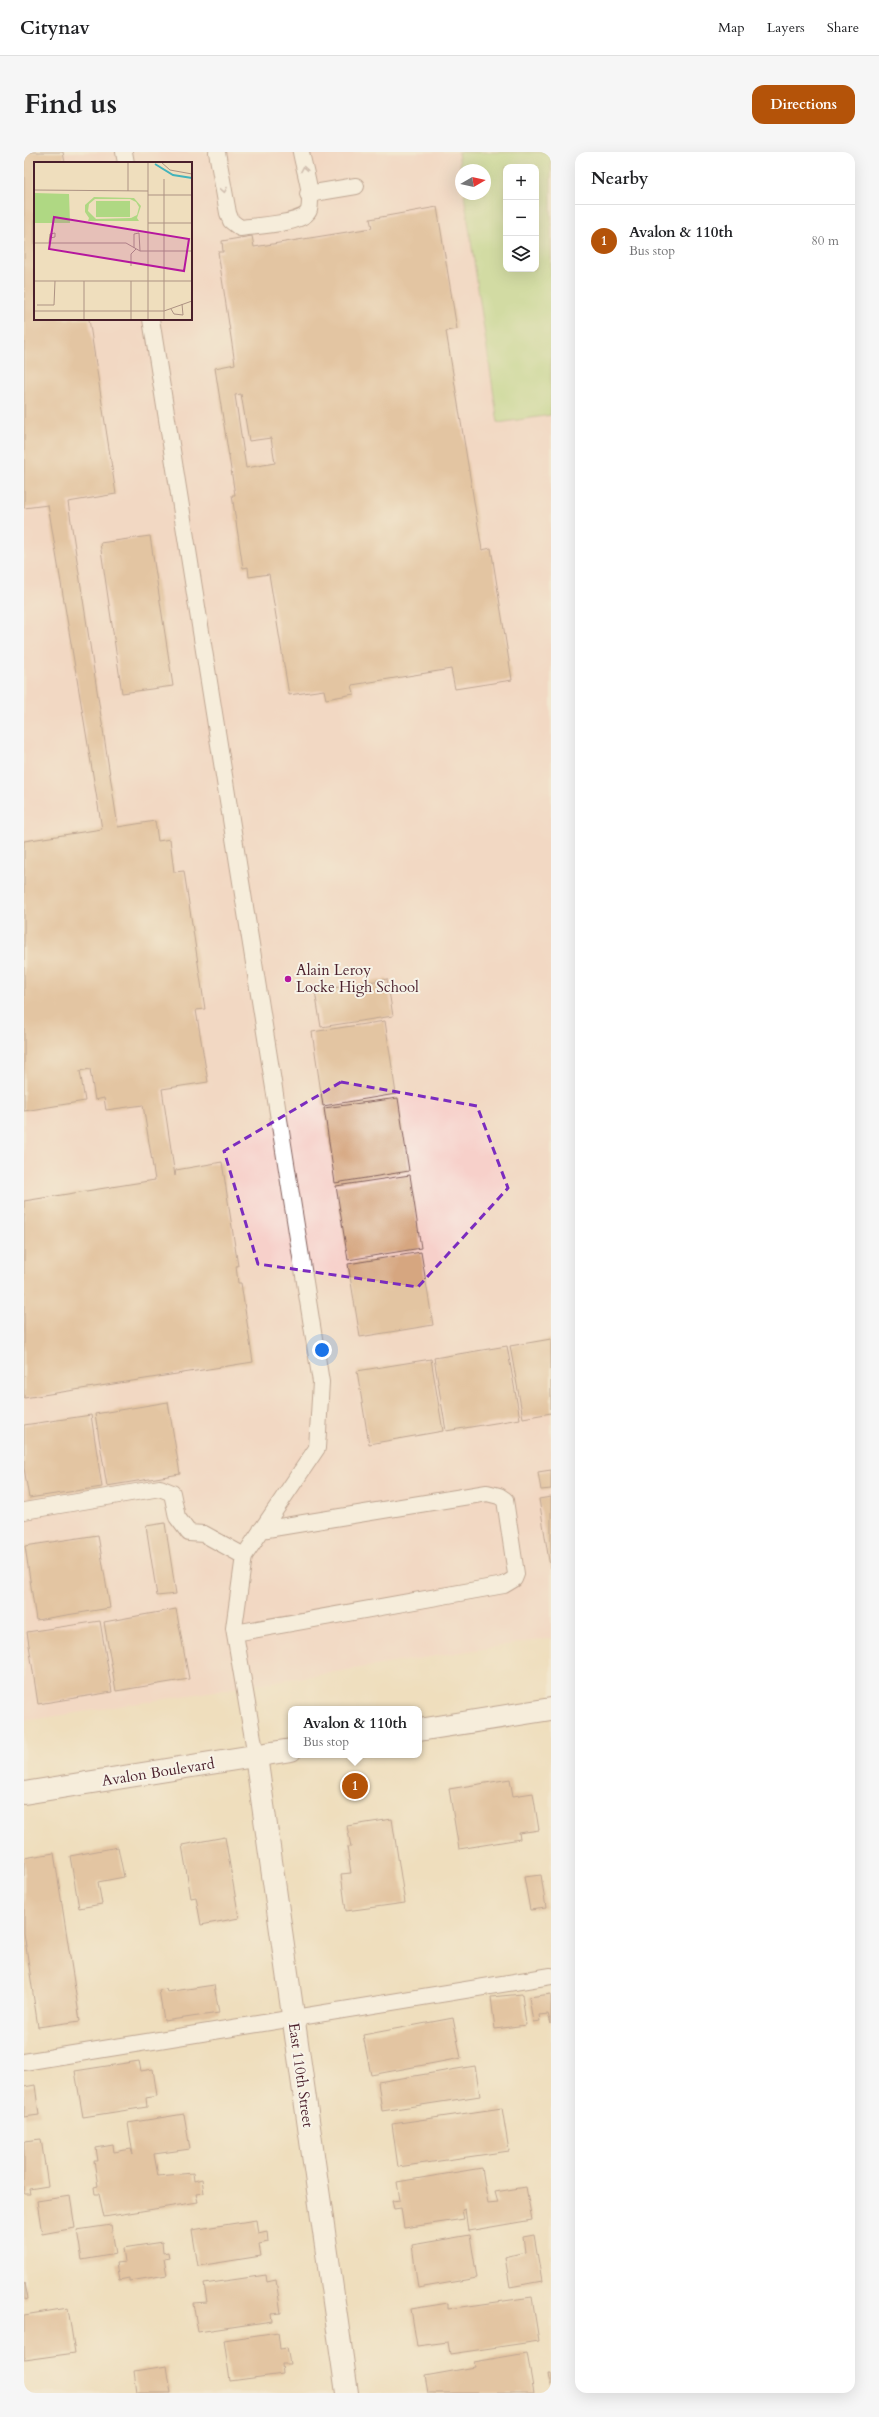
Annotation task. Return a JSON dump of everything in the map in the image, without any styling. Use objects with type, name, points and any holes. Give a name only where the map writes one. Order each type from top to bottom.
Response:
[{"type":"street","points":[[422,1730],[551,1709]]},
{"type":"street","name":"Avalon Boulevard","points":[[24,1793],[288,1751]]},
{"type":"street","name":"East 110th Street","points":[[256,1756],[347,2393]]},
{"type":"lane","points":[[124,152],[126,162]]},
{"type":"lane","points":[[217,152],[228,213],[231,221],[240,228],[294,221],[304,216],[309,210],[301,152]]},
{"type":"lane","points":[[308,194],[356,186]]},
{"type":"lane","points":[[151,320],[321,1382],[317,1448],[244,1556],[234,1633],[256,1756]]},
{"type":"lane","points":[[24,1511],[160,1488],[172,1493],[177,1517],[189,1533],[204,1534],[244,1556]]},
{"type":"lane","points":[[234,1633],[504,1585],[514,1579],[516,1574],[505,1500],[499,1496],[487,1494],[261,1530]]},
{"type":"lane","points":[[24,2062],[551,1976]]},
{"type":"highlighted area","points":[[341,1082],[477,1106],[508,1188],[418,1287],[258,1264],[224,1151]]},
{"type":"shaded area","name":"Alain Leroy Locke High School","points":[[24,152],[551,152],[551,1638],[24,1721]]},
{"type":"green space","points":[[458,152],[551,152],[551,415],[498,423],[465,200],[491,200],[491,164],[460,164]]},
{"type":"building","points":[[24,152],[63,152],[65,162],[34,162],[34,320],[89,320],[116,494],[68,502],[118,827],[155,821],[158,841],[170,839],[174,872],[184,871],[205,1009],[196,1010],[208,1082],[162,1089],[175,1176],[176,1170],[222,1162],[238,1266],[236,1266],[238,1283],[241,1283],[253,1362],[24,1398],[24,1201],[155,1180],[143,1105],[106,1110],[104,1098],[95,1100],[90,1069],[80,1071],[85,1101],[24,1111],[24,841],[102,829],[48,505],[24,508]]},
{"type":"building","points":[[437,207],[457,329],[446,331],[482,550],[491,548],[512,680],[455,689],[451,669],[352,685],[354,694],[326,699],[324,690],[289,695],[269,574],[249,577],[248,567],[243,568],[232,495],[235,495],[215,368],[235,364],[218,252],[223,252],[222,241],[252,236],[254,247],[372,228],[370,219]],"holes":[[[241,394],[249,441],[271,438],[275,463],[246,468],[235,395]]]},
{"type":"building","points":[[150,536],[173,686],[122,693],[100,543]]},
{"type":"building","points":[[387,979],[393,1016],[321,1027],[315,991]]},
{"type":"building","points":[[385,1021],[396,1094],[323,1106],[312,1032]]},
{"type":"building","points":[[398,1098],[409,1171],[335,1183],[324,1108]]},
{"type":"building","points":[[410,1175],[421,1248],[348,1260],[336,1186]]},
{"type":"building","points":[[421,1252],[433,1325],[360,1337],[348,1264]]},
{"type":"building","points":[[551,1339],[551,1413],[523,1418],[510,1346]]},
{"type":"building","points":[[507,1346],[520,1419],[446,1431],[434,1358]]},
{"type":"building","points":[[431,1359],[443,1431],[369,1444],[357,1371]]},
{"type":"building","points":[[168,1402],[180,1474],[107,1486],[95,1414]]},
{"type":"building","points":[[91,1415],[102,1487],[29,1498],[24,1468],[24,1425]]},
{"type":"building","points":[[551,1470],[551,1489],[541,1490],[538,1472]]},
{"type":"building","points":[[551,1497],[551,1567],[550,1567],[539,1499]]},
{"type":"building","points":[[165,1523],[176,1594],[157,1596],[146,1526]]},
{"type":"building","points":[[98,1535],[110,1608],[36,1620],[25,1546]]},
{"type":"building","points":[[176,1609],[189,1679],[116,1691],[104,1622]]},
{"type":"building","points":[[100,1621],[112,1692],[38,1704],[27,1632]]},
{"type":"building","points":[[510,1779],[513,1796],[533,1793],[539,1830],[519,1833],[520,1839],[459,1849],[449,1789]]},
{"type":"building","points":[[392,1819],[405,1903],[346,1911],[341,1874],[351,1873],[347,1847],[351,1847],[347,1826]]},
{"type":"building","points":[[225,1837],[239,1918],[201,1925],[196,1897],[191,1898],[182,1845]]},
{"type":"building","points":[[118,1847],[124,1877],[98,1882],[102,1904],[79,1908],[70,1856]]},
{"type":"building","points":[[54,1853],[80,2021],[38,2027],[24,1933],[24,1858]]},
{"type":"building","points":[[541,1875],[546,1908],[530,1910],[524,1877]]},
{"type":"building","points":[[214,1985],[219,2013],[164,2021],[159,1990],[166,1989],[167,1992]]},
{"type":"building","points":[[522,1994],[526,2025],[495,2029],[491,1997]]},
{"type":"building","points":[[551,1994],[551,2024],[548,2014],[539,2015],[540,2021],[533,2022],[529,1997]]},
{"type":"building","points":[[453,2018],[461,2058],[371,2075],[363,2035]]},
{"type":"building","points":[[139,2061],[141,2071],[153,2069],[157,2096],[146,2098],[147,2107],[83,2117],[75,2071]]},
{"type":"building","points":[[475,2066],[480,2096],[382,2111],[378,2082]]},
{"type":"building","points":[[35,2085],[39,2115],[24,2117],[24,2087]]},
{"type":"building","points":[[502,2108],[509,2151],[398,2167],[392,2124]]},
{"type":"building","points":[[184,2114],[190,2149],[154,2154],[158,2176],[193,2173],[194,2181],[202,2179],[204,2193],[196,2194],[198,2202],[104,2217],[99,2194],[95,2194],[94,2187],[98,2186],[94,2161],[98,2161],[96,2148],[113,2145],[114,2152],[131,2149],[133,2155],[128,2123]]},
{"type":"building","points":[[41,2139],[48,2186],[29,2189],[30,2194],[24,2194],[24,2141]]},
{"type":"building","points":[[482,2168],[488,2204],[498,2203],[495,2192],[526,2187],[532,2220],[468,2231],[465,2209],[462,2210],[464,2219],[404,2228],[401,2208],[394,2209],[392,2201],[400,2200],[397,2182]]},
{"type":"building","points":[[70,2196],[75,2228],[42,2234],[37,2201]]},
{"type":"building","points":[[256,2220],[258,2233],[267,2231],[268,2242],[259,2244],[261,2256],[198,2266],[192,2230]]},
{"type":"building","points":[[111,2225],[116,2254],[82,2260],[77,2230]]},
{"type":"building","points":[[470,2235],[477,2278],[418,2288],[412,2245]]},
{"type":"building","points":[[534,2235],[542,2281],[510,2287],[505,2257],[525,2252],[523,2237]]},
{"type":"building","points":[[162,2242],[163,2253],[168,2252],[169,2258],[164,2259],[167,2275],[129,2281],[129,2278],[119,2280],[116,2263],[125,2262],[123,2248]]},
{"type":"building","points":[[266,2275],[267,2282],[276,2280],[281,2313],[271,2314],[272,2321],[198,2332],[193,2303],[207,2302],[204,2284]]},
{"type":"building","points":[[24,2283],[27,2299],[24,2300]]},
{"type":"building","points":[[532,2297],[539,2341],[450,2354],[448,2342],[417,2346],[411,2309],[448,2303],[448,2309]]},
{"type":"building","points":[[68,2308],[75,2353],[24,2360],[24,2315]]},
{"type":"building","points":[[278,2332],[280,2349],[287,2348],[290,2364],[282,2364],[283,2374],[230,2381],[224,2340]]},
{"type":"building","points":[[527,2353],[534,2393],[428,2393],[425,2376],[475,2367],[474,2362]]},
{"type":"building","points":[[167,2366],[171,2393],[137,2393],[134,2371]]},
{"type":"building","points":[[548,2373],[551,2373],[551,2385],[550,2385]]},
{"type":"place","name":"Alain Leroy Locke High School","points":[[288,979]]},
{"type":"place","name":"Avalon & 110th","points":[[355,1786]]}]
